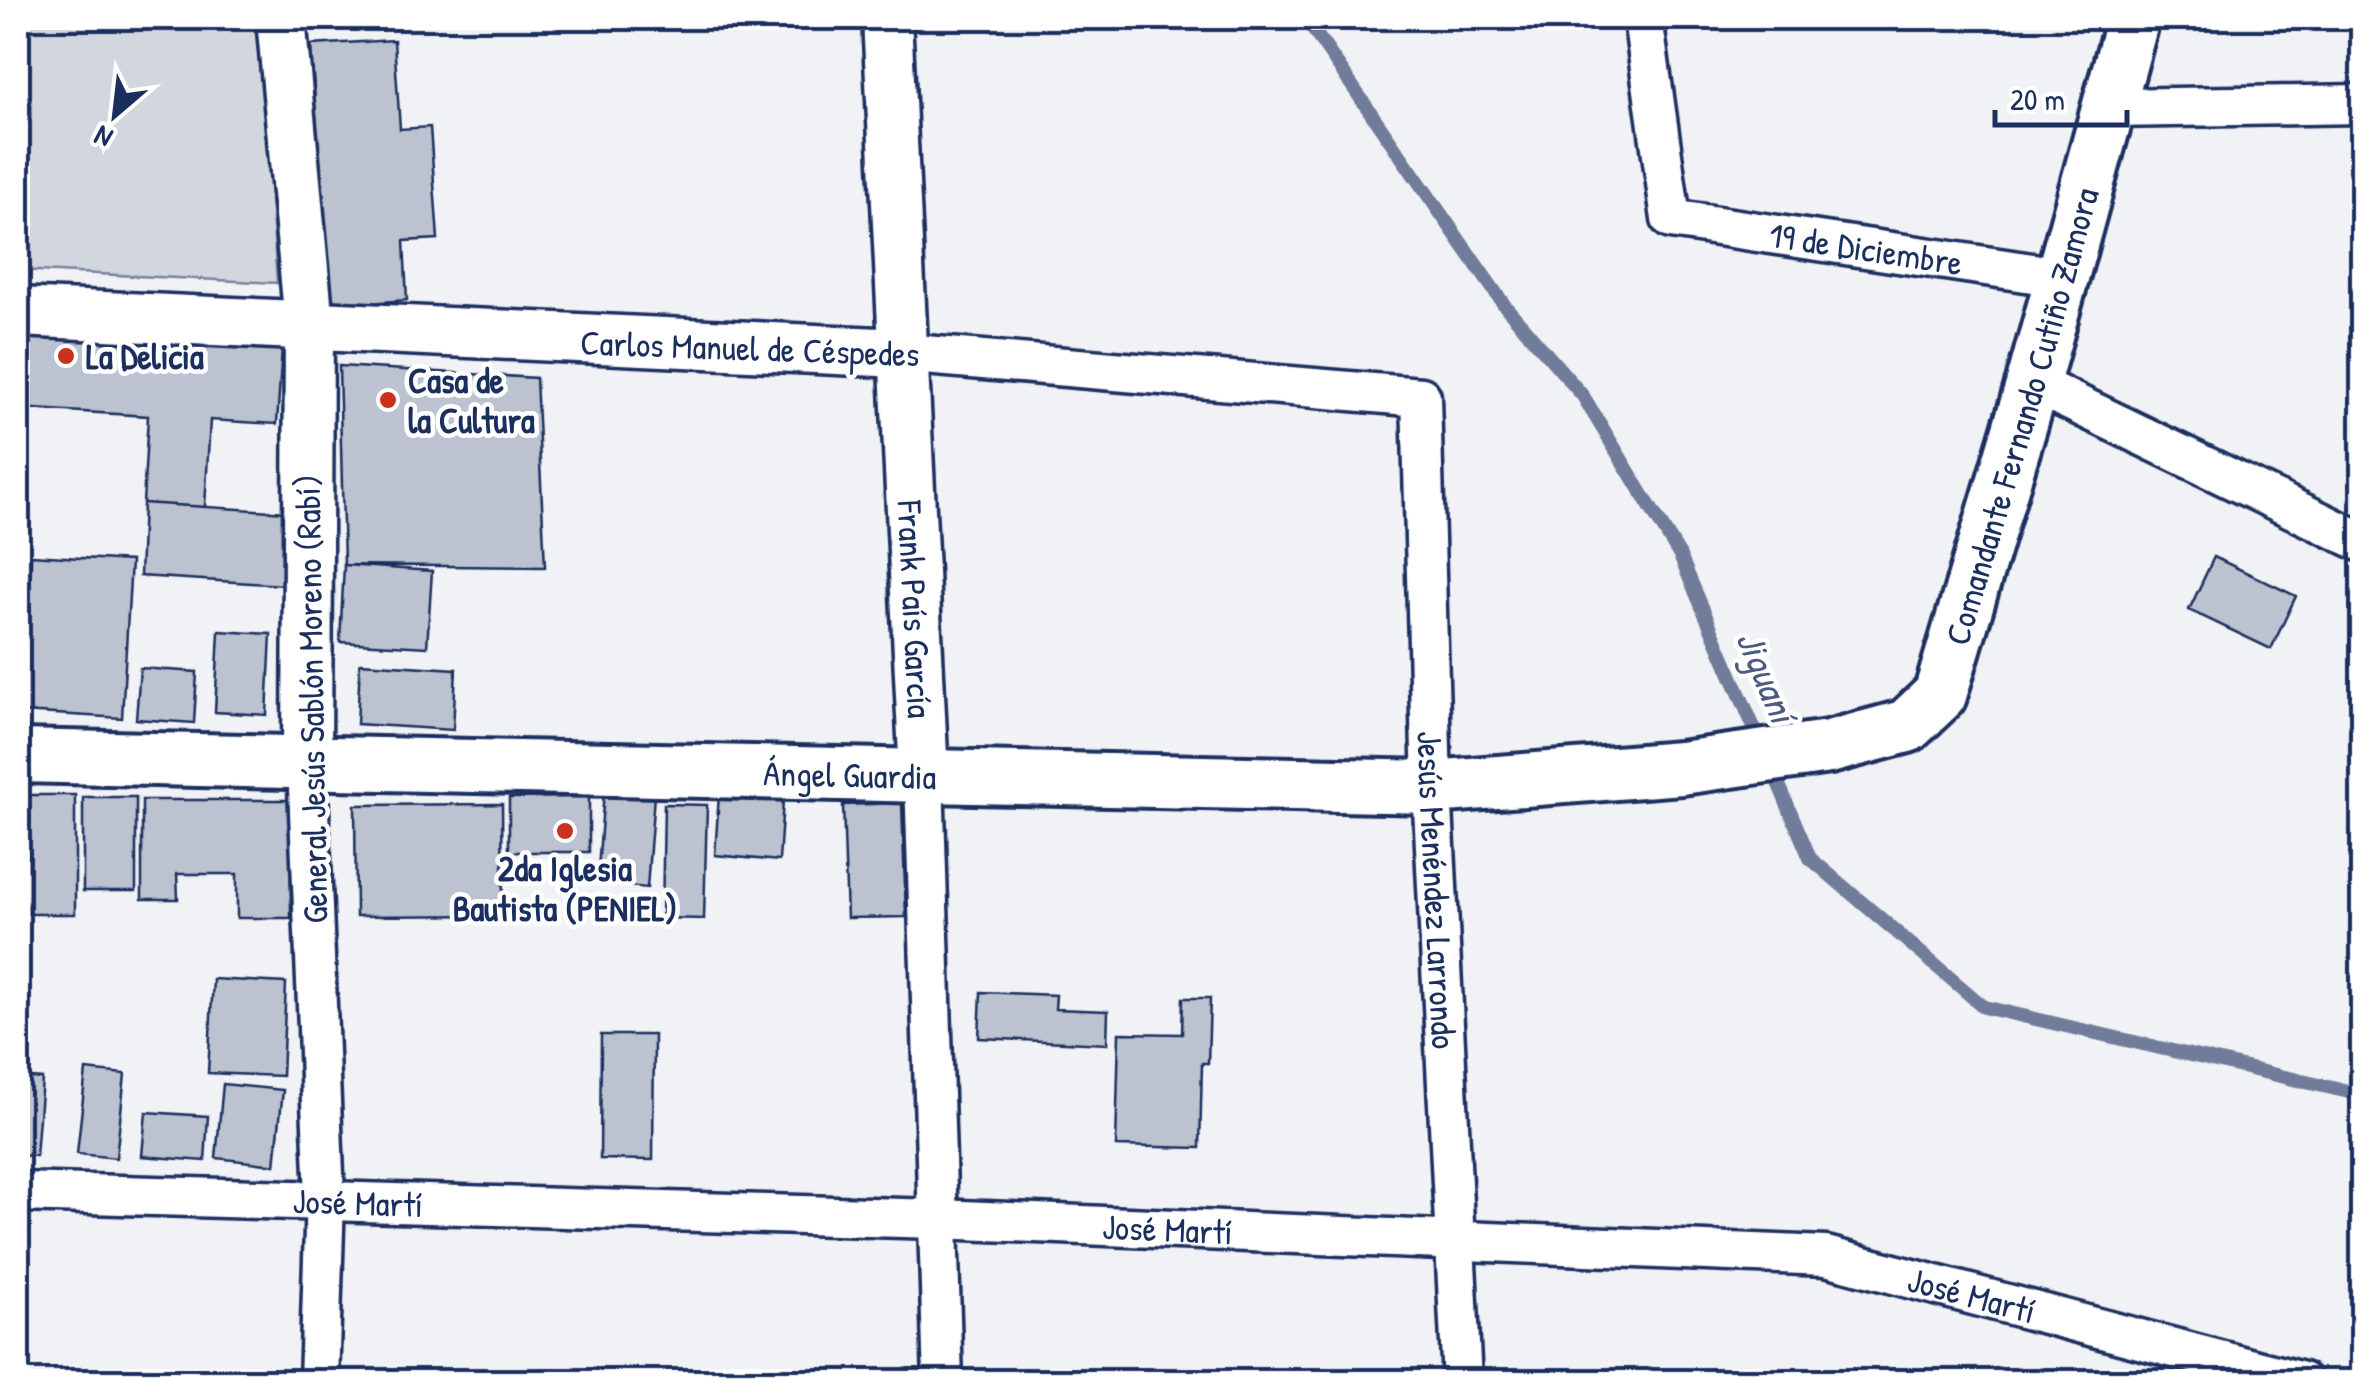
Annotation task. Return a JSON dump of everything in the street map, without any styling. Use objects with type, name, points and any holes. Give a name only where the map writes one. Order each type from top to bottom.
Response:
[{"type":"main road","name":"Comandante Fernando Cutiño Zamora","points":[[1681,768],[1828,747],[1906,726],[1940,696],[2033,383],[2133,18]]},
{"type":"main road","name":"Ángel Guardia","points":[[18,756],[1432,788],[1681,768]]},
{"type":"street","name":"General Jesús Sablón Moreno (Rabí)","points":[[281,18],[309,324],[308,763],[324,1198],[319,1382]]},
{"type":"street","name":"Frank País García","points":[[887,18],[924,777],[943,1382]]},
{"type":"street","name":"19 de Diciembre","points":[[1643,18],[1670,219],[2059,278]]},
{"type":"street","points":[[2110,108],[2362,104]]},
{"type":"street","name":"Carlos Manuel de Céspedes","points":[[18,312],[309,324],[578,342],[901,353],[1421,397]]},
{"type":"street","points":[[2033,383],[2362,542]]},
{"type":"street","name":"Jesús Menéndez Larrondo","points":[[1421,397],[1432,788],[1462,1382]]},
{"type":"street","name":"José Martí","points":[[18,1192],[937,1219],[1826,1256],[2302,1382]]},
{"type":"shaded area","points":[[18,18],[259,18],[277,283],[18,270]]},
{"type":"building","points":[[394,40],[400,129],[430,127],[438,239],[404,241],[407,300],[329,306],[311,45]]},
{"type":"building","points":[[18,331],[282,347],[277,424],[210,420],[205,507],[143,503],[148,416],[18,408]]},
{"type":"building","points":[[339,366],[536,378],[545,567],[344,565]]},
{"type":"building","points":[[143,503],[288,512],[284,585],[140,576]]},
{"type":"building","points":[[31,555],[131,561],[122,718],[22,712]]},
{"type":"building","points":[[2214,557],[2296,596],[2271,649],[2189,610]]},
{"type":"building","points":[[344,565],[432,571],[427,647],[340,642]]},
{"type":"building","points":[[219,631],[271,634],[267,715],[215,712]]},
{"type":"building","points":[[360,663],[456,669],[453,730],[357,724]]},
{"type":"building","points":[[140,668],[197,672],[194,723],[136,719]]},
{"type":"building","points":[[604,791],[654,795],[647,888],[597,883]]},
{"type":"building","points":[[19,794],[20,907],[18,907]]},
{"type":"building","points":[[719,794],[783,800],[779,861],[715,855]]},
{"type":"building","points":[[29,795],[75,795],[75,914],[29,914]]},
{"type":"building","points":[[83,797],[136,797],[136,891],[83,891]]},
{"type":"building","points":[[589,797],[589,852],[509,852],[509,798]]},
{"type":"building","points":[[142,800],[290,800],[291,918],[237,918],[237,874],[177,874],[178,899],[142,899]]},
{"type":"building","points":[[902,803],[906,917],[847,918],[843,805]]},
{"type":"building","points":[[502,804],[503,915],[356,916],[355,805]]},
{"type":"building","points":[[664,804],[707,805],[704,919],[662,918]]},
{"type":"building","points":[[213,979],[286,983],[282,1076],[208,1073]]},
{"type":"building","points":[[981,992],[1056,995],[1055,1009],[1108,1011],[1107,1044],[979,1038]]},
{"type":"building","points":[[1183,998],[1210,998],[1208,1063],[1202,1063],[1200,1148],[1116,1146],[1119,1033],[1182,1034]]},
{"type":"building","points":[[601,1035],[654,1035],[653,1160],[600,1159]]},
{"type":"building","points":[[86,1070],[125,1074],[116,1158],[77,1154]]},
{"type":"building","points":[[18,1077],[42,1079],[36,1156],[18,1155]]},
{"type":"building","points":[[223,1084],[283,1090],[275,1165],[216,1158]]},
{"type":"building","points":[[146,1112],[208,1116],[205,1161],[142,1156]]},
{"type":"waterway","name":"Jiguaní","points":[[1305,18],[1505,306],[1583,396],[1680,556],[1762,746]]},
{"type":"waterway","name":"Jiguaní","points":[[1771,766],[1810,858],[1984,1007],[2362,1095]]},
{"type":"place","name":"La Delicia","points":[[66,356]]},
{"type":"place","name":"Casa de la Cultura","points":[[388,400]]},
{"type":"place","name":"2da Iglesia Bautista (PENIEL)","points":[[565,831]]}]
